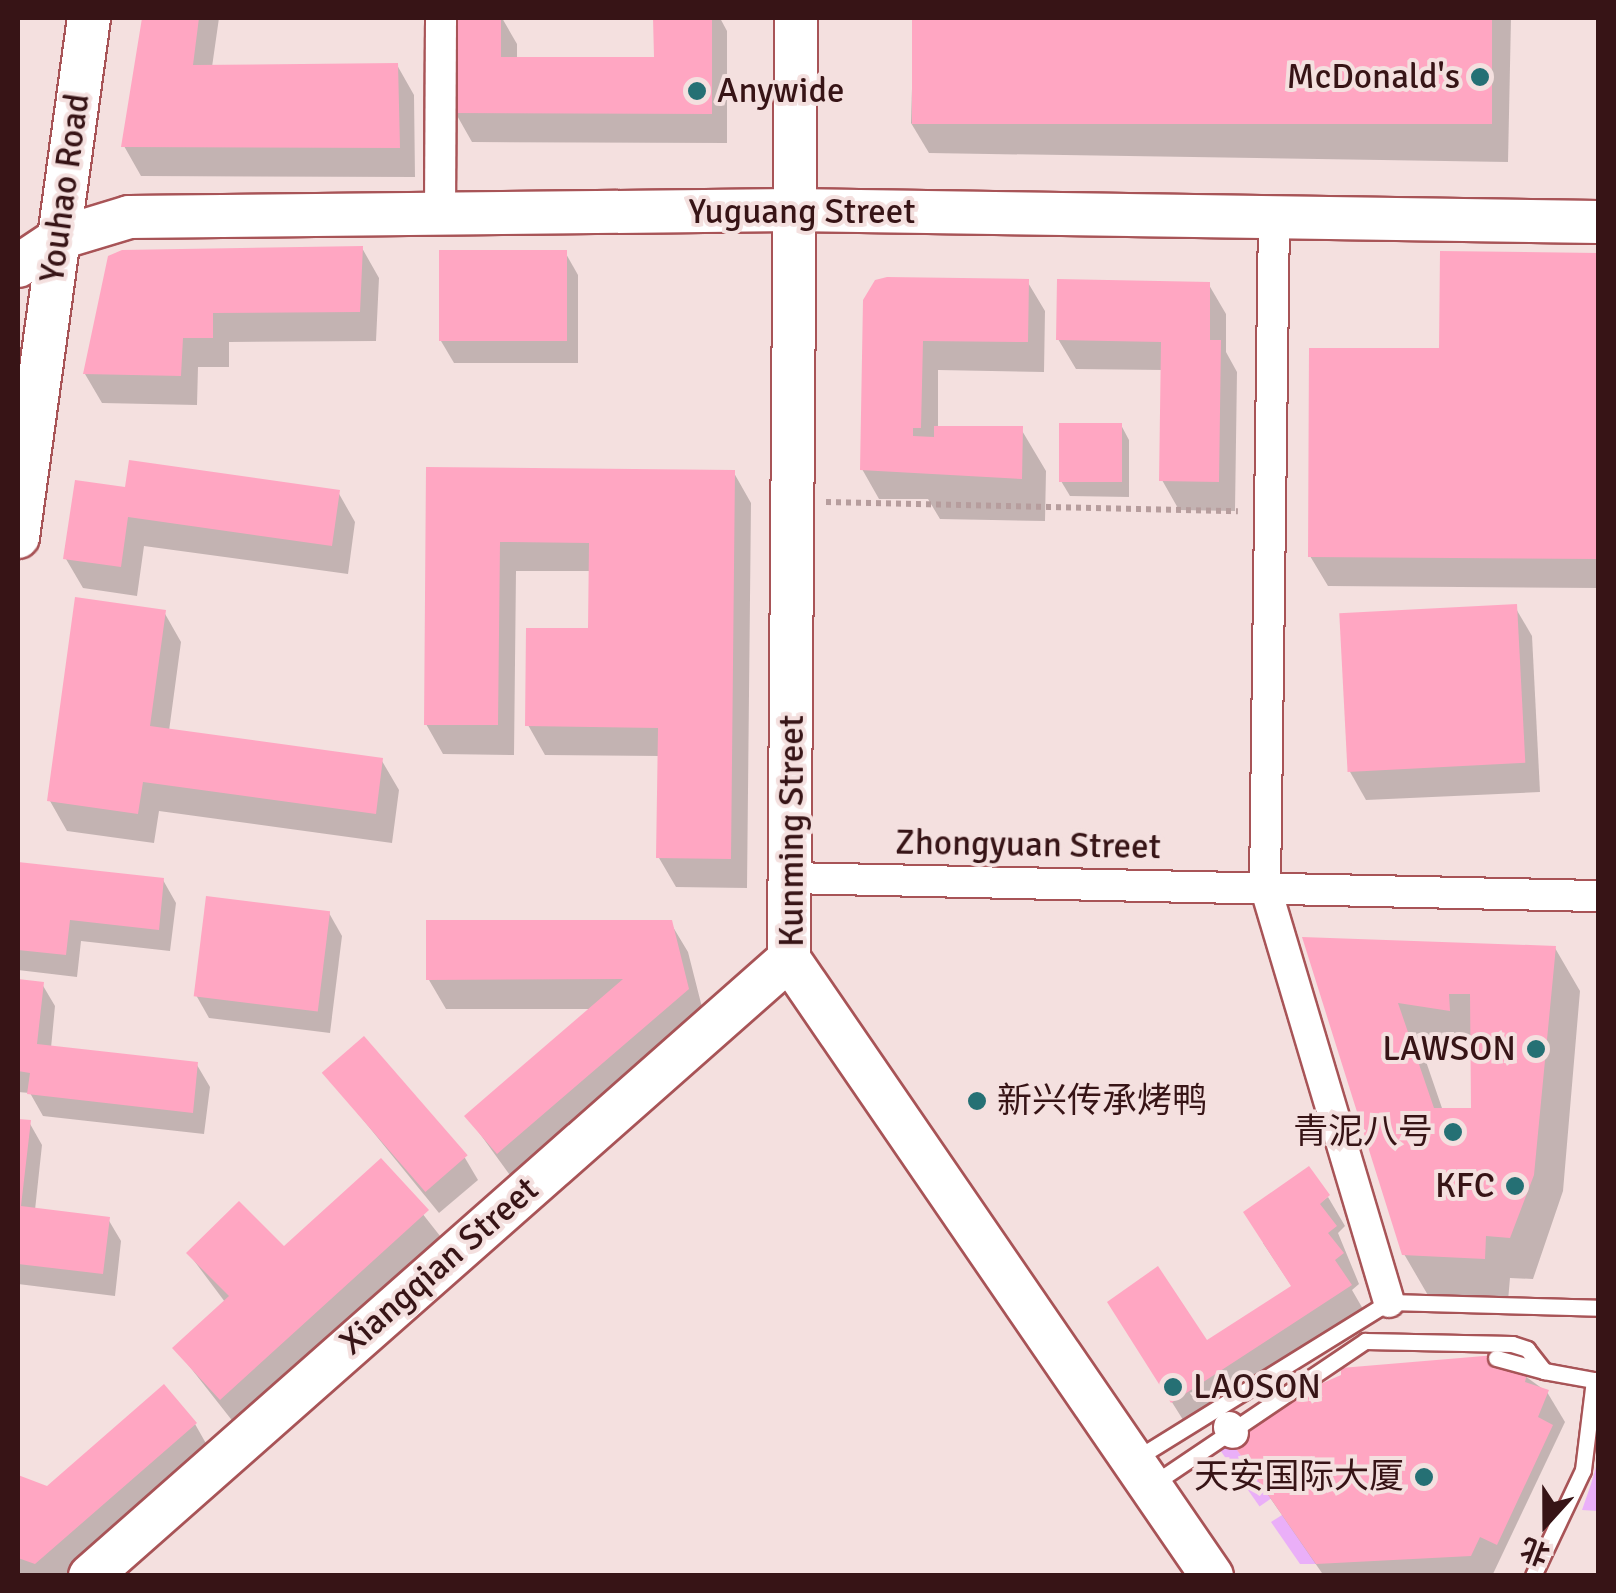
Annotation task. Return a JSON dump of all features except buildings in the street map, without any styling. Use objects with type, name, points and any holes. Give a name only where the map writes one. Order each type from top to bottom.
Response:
[{"type":"street","name":"Youhao Road","points":[[18,537],[89,18]]},
{"type":"street","points":[[440,211],[441,18]]},
{"type":"street","name":"Kunming Street","points":[[796,18],[789,959],[1212,1576]]},
{"type":"street","name":"Yuguang Street","points":[[18,266],[60,238],[128,216],[792,210],[1598,222]]},
{"type":"street","points":[[1274,217],[1265,886],[1390,1302]]},
{"type":"street","name":"Zhongyuan Street","points":[[790,878],[1598,896]]},
{"type":"street","name":"Xiangqian Street","points":[[90,1576],[789,959]]},
{"type":"lane","points":[[1143,1473],[1390,1302],[1598,1308]]},
{"type":"lane","points":[[1143,1473],[1231,1430],[1366,1341],[1512,1344],[1527,1349],[1544,1371]]},
{"type":"lane","points":[[1496,1358],[1596,1379],[1583,1470],[1533,1576]]},
{"type":"path","points":[[793,502],[1270,512]]},
{"type":"shaded area","points":[[1228,1437],[1271,1498],[1260,1506],[1217,1445]]},
{"type":"shaded area","points":[[1598,1460],[1598,1511],[1582,1510],[1591,1484]]},
{"type":"shaded area","points":[[1282,1515],[1316,1564],[1300,1564],[1271,1522]]},
{"type":"place","name":"McDonald's","points":[[1480,77]]},
{"type":"place","name":"Anywide","points":[[697,91]]},
{"type":"place","name":"LAWSON","points":[[1536,1049]]},
{"type":"place","name":"新兴传承烤鸭","points":[[977,1101]]},
{"type":"place","name":"青泥八号","points":[[1453,1132]]},
{"type":"place","name":"KFC","points":[[1515,1186]]},
{"type":"place","name":"LAOSON","points":[[1173,1387]]},
{"type":"place","name":"天安国际大厦","points":[[1424,1477]]}]
